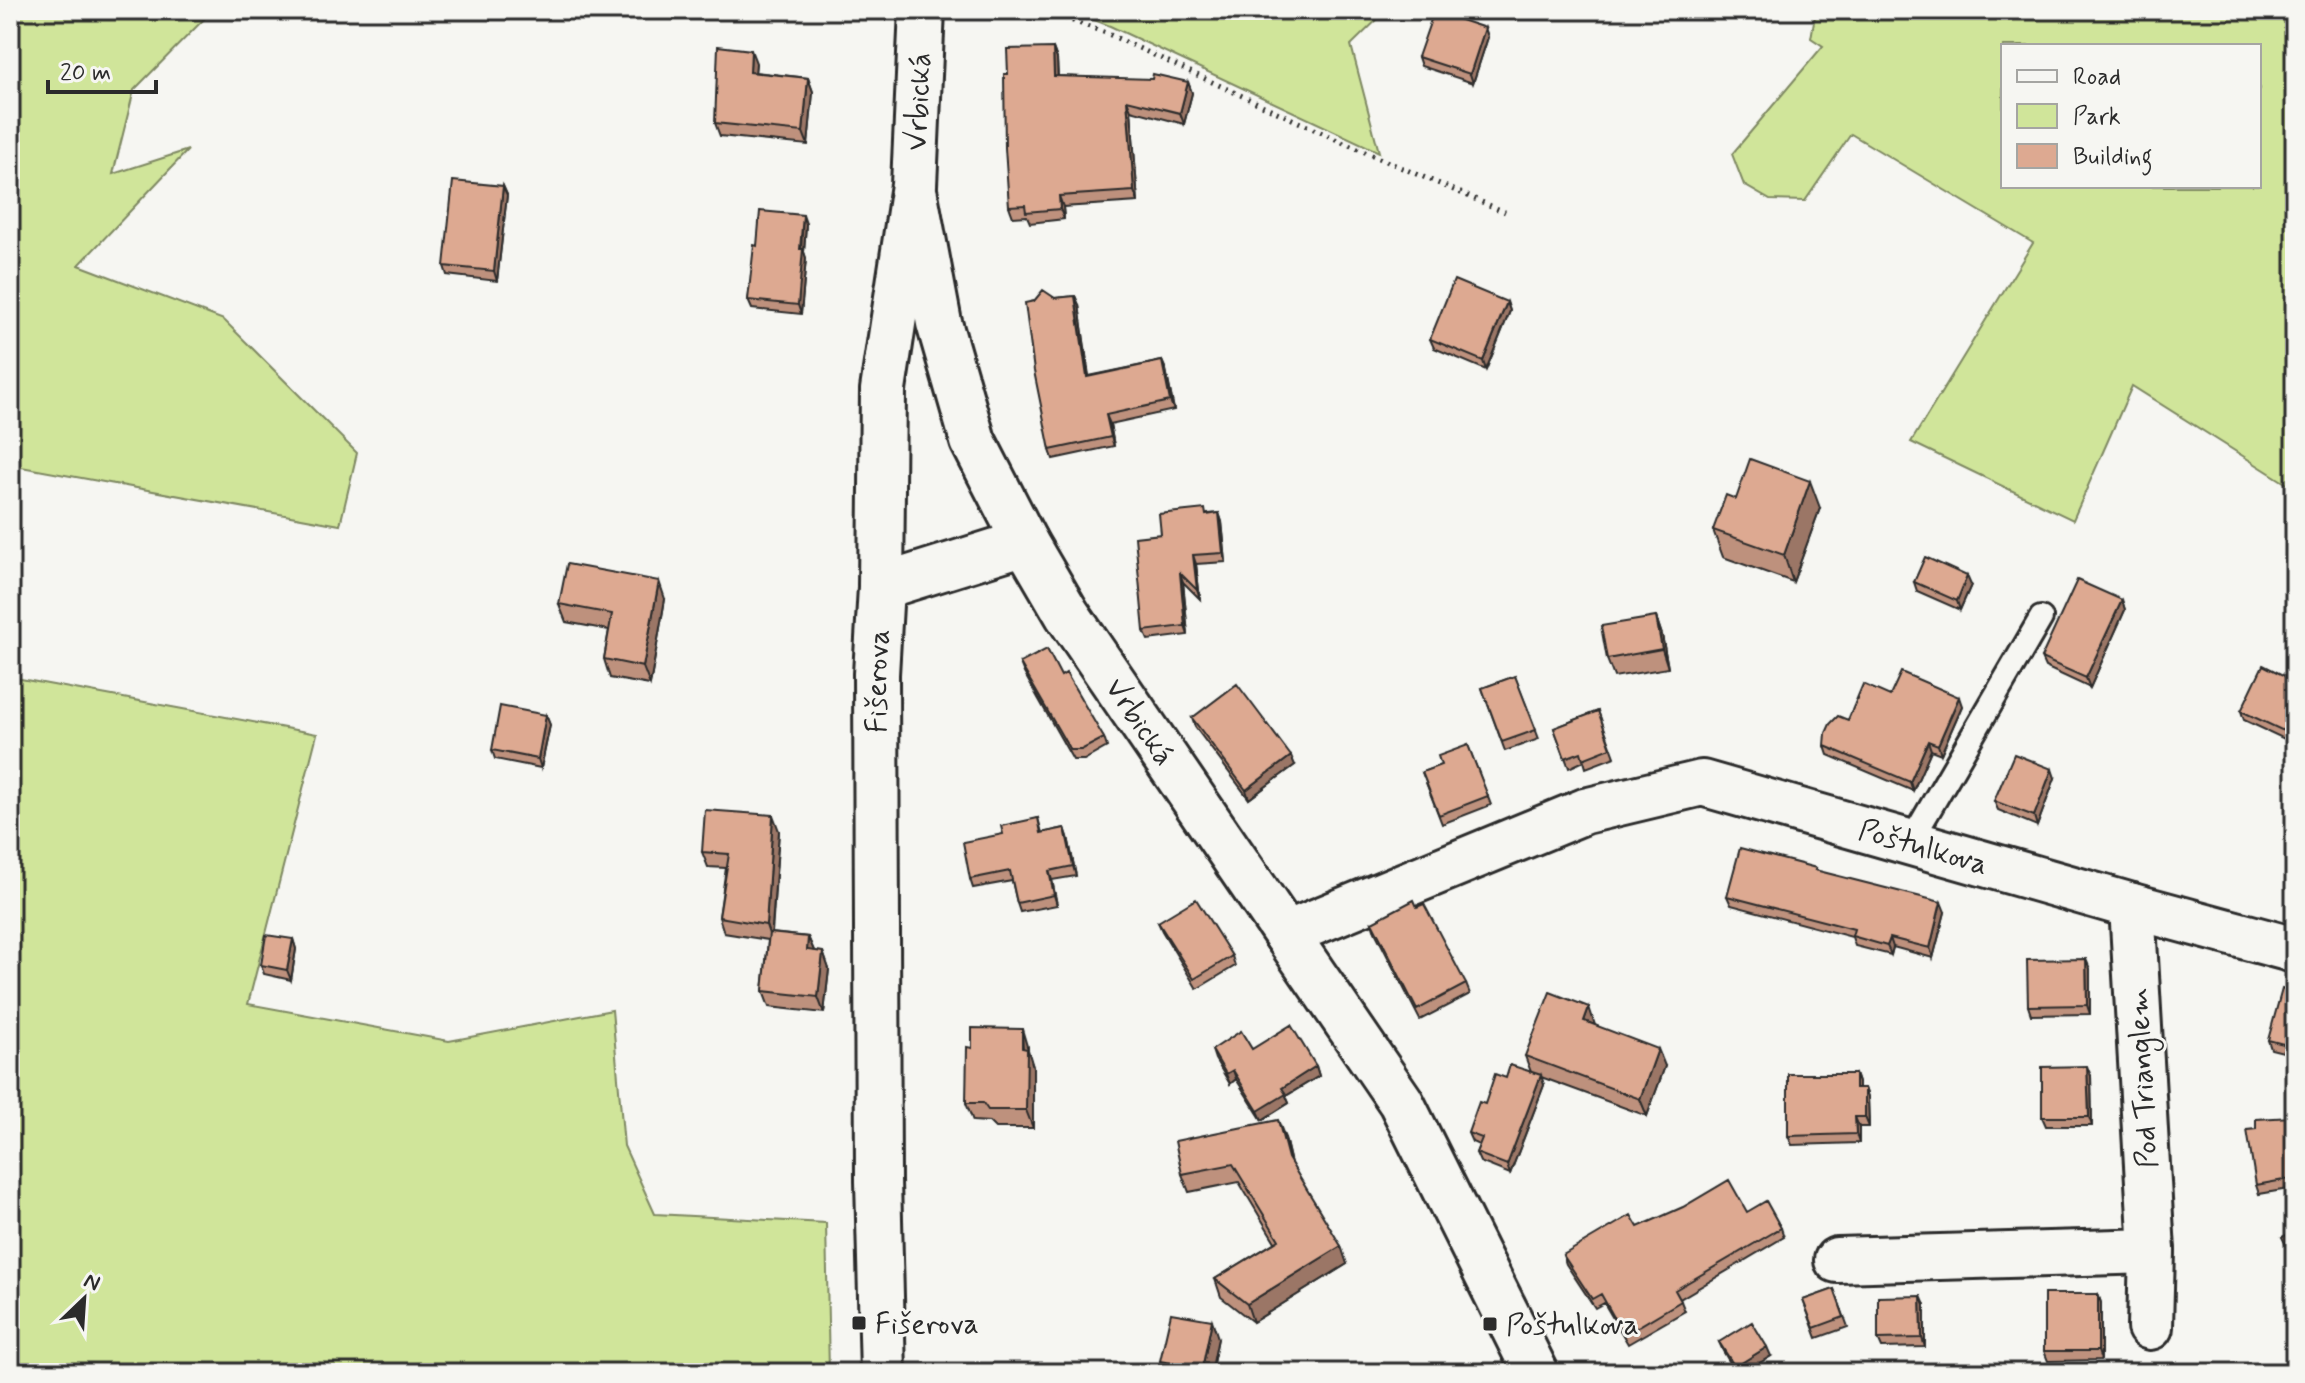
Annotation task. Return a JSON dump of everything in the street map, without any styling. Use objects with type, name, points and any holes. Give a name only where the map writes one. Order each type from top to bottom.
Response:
[{"type":"street","name":"Vrbická","points":[[922,10],[914,185],[939,323],[973,441],[1025,542],[1067,614],[1401,1102],[1536,1373]]},
{"type":"street","name":"Fišerova","points":[[883,1373],[878,1181],[876,690],[881,587],[883,390],[914,185]]},
{"type":"street","points":[[881,587],[1025,542]]},
{"type":"street","name":"Poštulkova","points":[[1286,934],[1585,811],[1702,783],[2295,950]]},
{"type":"street","name":"Pod Trianglem","points":[[2132,906],[2152,1251],[2150,1327]]},
{"type":"street","points":[[1837,1260],[2152,1251]]},
{"type":"lane","points":[[1911,841],[2041,618]]},
{"type":"path","points":[[1042,10],[1106,33],[1344,143],[1505,212]]},
{"type":"green space","points":[[10,10],[213,10],[134,90],[113,174],[188,150],[79,265],[224,320],[357,453],[340,525],[10,465]]},
{"type":"green space","points":[[1068,10],[1387,10],[1351,45],[1379,152],[1110,26]]},
{"type":"green space","points":[[1816,10],[2295,10],[2295,489],[2132,386],[2073,520],[1911,442],[2033,243],[1851,134],[1805,201],[1770,200],[1744,185],[1732,154],[1823,46],[1811,38]]},
{"type":"green space","points":[[10,677],[317,734],[248,1004],[449,1041],[612,1010],[624,1146],[655,1214],[826,1223],[829,1373],[10,1373]]},
{"type":"building","points":[[1434,11],[1485,28],[1470,74],[1418,57]]},
{"type":"building","points":[[718,46],[751,50],[750,72],[808,78],[803,132],[715,123]]},
{"type":"building","points":[[1053,48],[1054,76],[1152,79],[1153,74],[1188,82],[1180,113],[1127,100],[1134,191],[1059,196],[1060,209],[1026,212],[1025,205],[1009,206],[1004,74],[1008,74],[1007,49]]},
{"type":"building","points":[[453,181],[503,186],[494,271],[444,266]]},
{"type":"building","points":[[760,211],[803,215],[798,305],[748,300]]},
{"type":"building","points":[[1454,280],[1507,302],[1483,361],[1430,339]]},
{"type":"building","points":[[1043,290],[1055,298],[1075,296],[1087,377],[1162,361],[1170,401],[1106,415],[1111,437],[1050,450],[1034,371],[1025,303],[1034,301]]},
{"type":"building","points":[[1750,459],[1810,481],[1784,555],[1713,530],[1726,495],[1736,499]]},
{"type":"building","points":[[1205,509],[1206,515],[1219,513],[1223,553],[1193,555],[1197,590],[1180,573],[1185,626],[1144,631],[1135,537],[1161,534],[1159,514]]},
{"type":"building","points":[[1925,557],[1967,576],[1957,601],[1914,582]]},
{"type":"building","points":[[567,564],[659,581],[643,667],[604,659],[612,614],[559,604]]},
{"type":"building","points":[[2077,580],[2122,600],[2086,678],[2041,658]]},
{"type":"building","points":[[1656,617],[1662,649],[1607,659],[1601,626]]},
{"type":"building","points":[[1047,649],[1061,676],[1066,673],[1104,738],[1081,750],[1070,750],[1020,663]]},
{"type":"building","points":[[2263,665],[2295,681],[2295,723],[2290,734],[2241,711]]},
{"type":"building","points":[[1901,672],[1959,697],[1938,745],[1928,741],[1910,782],[1825,746],[1830,724],[1838,716],[1848,720],[1863,684],[1890,696]]},
{"type":"building","points":[[1515,676],[1536,730],[1502,742],[1482,688]]},
{"type":"building","points":[[1237,684],[1291,756],[1246,790],[1192,718]]},
{"type":"building","points":[[500,706],[546,715],[538,759],[492,750]]},
{"type":"building","points":[[1598,711],[1611,748],[1583,759],[1581,752],[1565,758],[1554,728]]},
{"type":"building","points":[[1468,745],[1488,796],[1439,815],[1422,772],[1441,765],[1438,756]]},
{"type":"building","points":[[2014,754],[2052,769],[2034,816],[1994,801]]},
{"type":"building","points":[[705,810],[773,815],[766,925],[719,917],[729,854],[702,852]]},
{"type":"building","points":[[1038,818],[1041,833],[1065,828],[1073,866],[1049,871],[1054,895],[1017,903],[1010,871],[970,879],[963,842],[1003,834],[1001,826]]},
{"type":"building","points":[[1740,848],[1941,902],[1930,948],[1890,938],[1887,946],[1852,936],[1854,929],[1727,896]]},
{"type":"building","points":[[1196,899],[1232,956],[1194,979],[1158,922]]},
{"type":"building","points":[[1414,900],[1417,907],[1424,904],[1466,984],[1417,1010],[1372,922]]},
{"type":"building","points":[[769,933],[808,937],[807,950],[823,952],[818,997],[763,991]]},
{"type":"building","points":[[266,935],[293,939],[287,970],[261,965]]},
{"type":"building","points":[[2086,959],[2087,1005],[2028,1006],[2027,960]]},
{"type":"building","points":[[2282,989],[2295,993],[2295,1047],[2268,1040]]},
{"type":"building","points":[[1550,992],[1589,1007],[1584,1021],[1658,1049],[1640,1099],[1525,1056]]},
{"type":"building","points":[[1291,1025],[1316,1066],[1282,1088],[1286,1094],[1258,1111],[1233,1070],[1226,1074],[1212,1050],[1241,1031],[1252,1049]]},
{"type":"building","points":[[972,1028],[1022,1029],[1022,1048],[1027,1049],[1026,1110],[988,1110],[983,1103],[966,1103],[967,1047],[972,1048]]},
{"type":"building","points":[[1510,1065],[1541,1075],[1507,1165],[1476,1153],[1482,1138],[1468,1133],[1479,1102],[1485,1104],[1495,1074],[1506,1078]]},
{"type":"building","points":[[2087,1066],[2089,1117],[2042,1117],[2042,1067]]},
{"type":"building","points":[[1788,1074],[1855,1074],[1855,1088],[1865,1088],[1865,1117],[1855,1117],[1856,1134],[1788,1136]]},
{"type":"building","points":[[2292,1117],[2295,1178],[2256,1185],[2247,1130],[2256,1129],[2256,1119]]},
{"type":"building","points":[[1278,1120],[1288,1158],[1341,1246],[1247,1304],[1215,1279],[1279,1240],[1233,1164],[1182,1174],[1175,1141]]},
{"type":"building","points":[[1729,1180],[1747,1212],[1766,1201],[1781,1228],[1675,1290],[1681,1301],[1624,1335],[1601,1294],[1592,1299],[1563,1255],[1631,1215],[1638,1227],[1683,1207]]},
{"type":"building","points":[[2295,1231],[2295,1262],[2282,1237]]},
{"type":"building","points":[[1834,1289],[1844,1317],[1814,1328],[1803,1300]]},
{"type":"building","points":[[2044,1294],[2098,1294],[2098,1351],[2044,1351]]},
{"type":"building","points":[[1921,1296],[1922,1338],[1878,1339],[1878,1297]]},
{"type":"building","points":[[1171,1313],[1212,1320],[1202,1369],[1160,1361]]},
{"type":"building","points":[[1752,1322],[1767,1347],[1735,1367],[1719,1342]]},
{"type":"place","name":"Fišerova","points":[[859,1323]]},
{"type":"place","name":"Poštulkova","points":[[1490,1324]]}]
